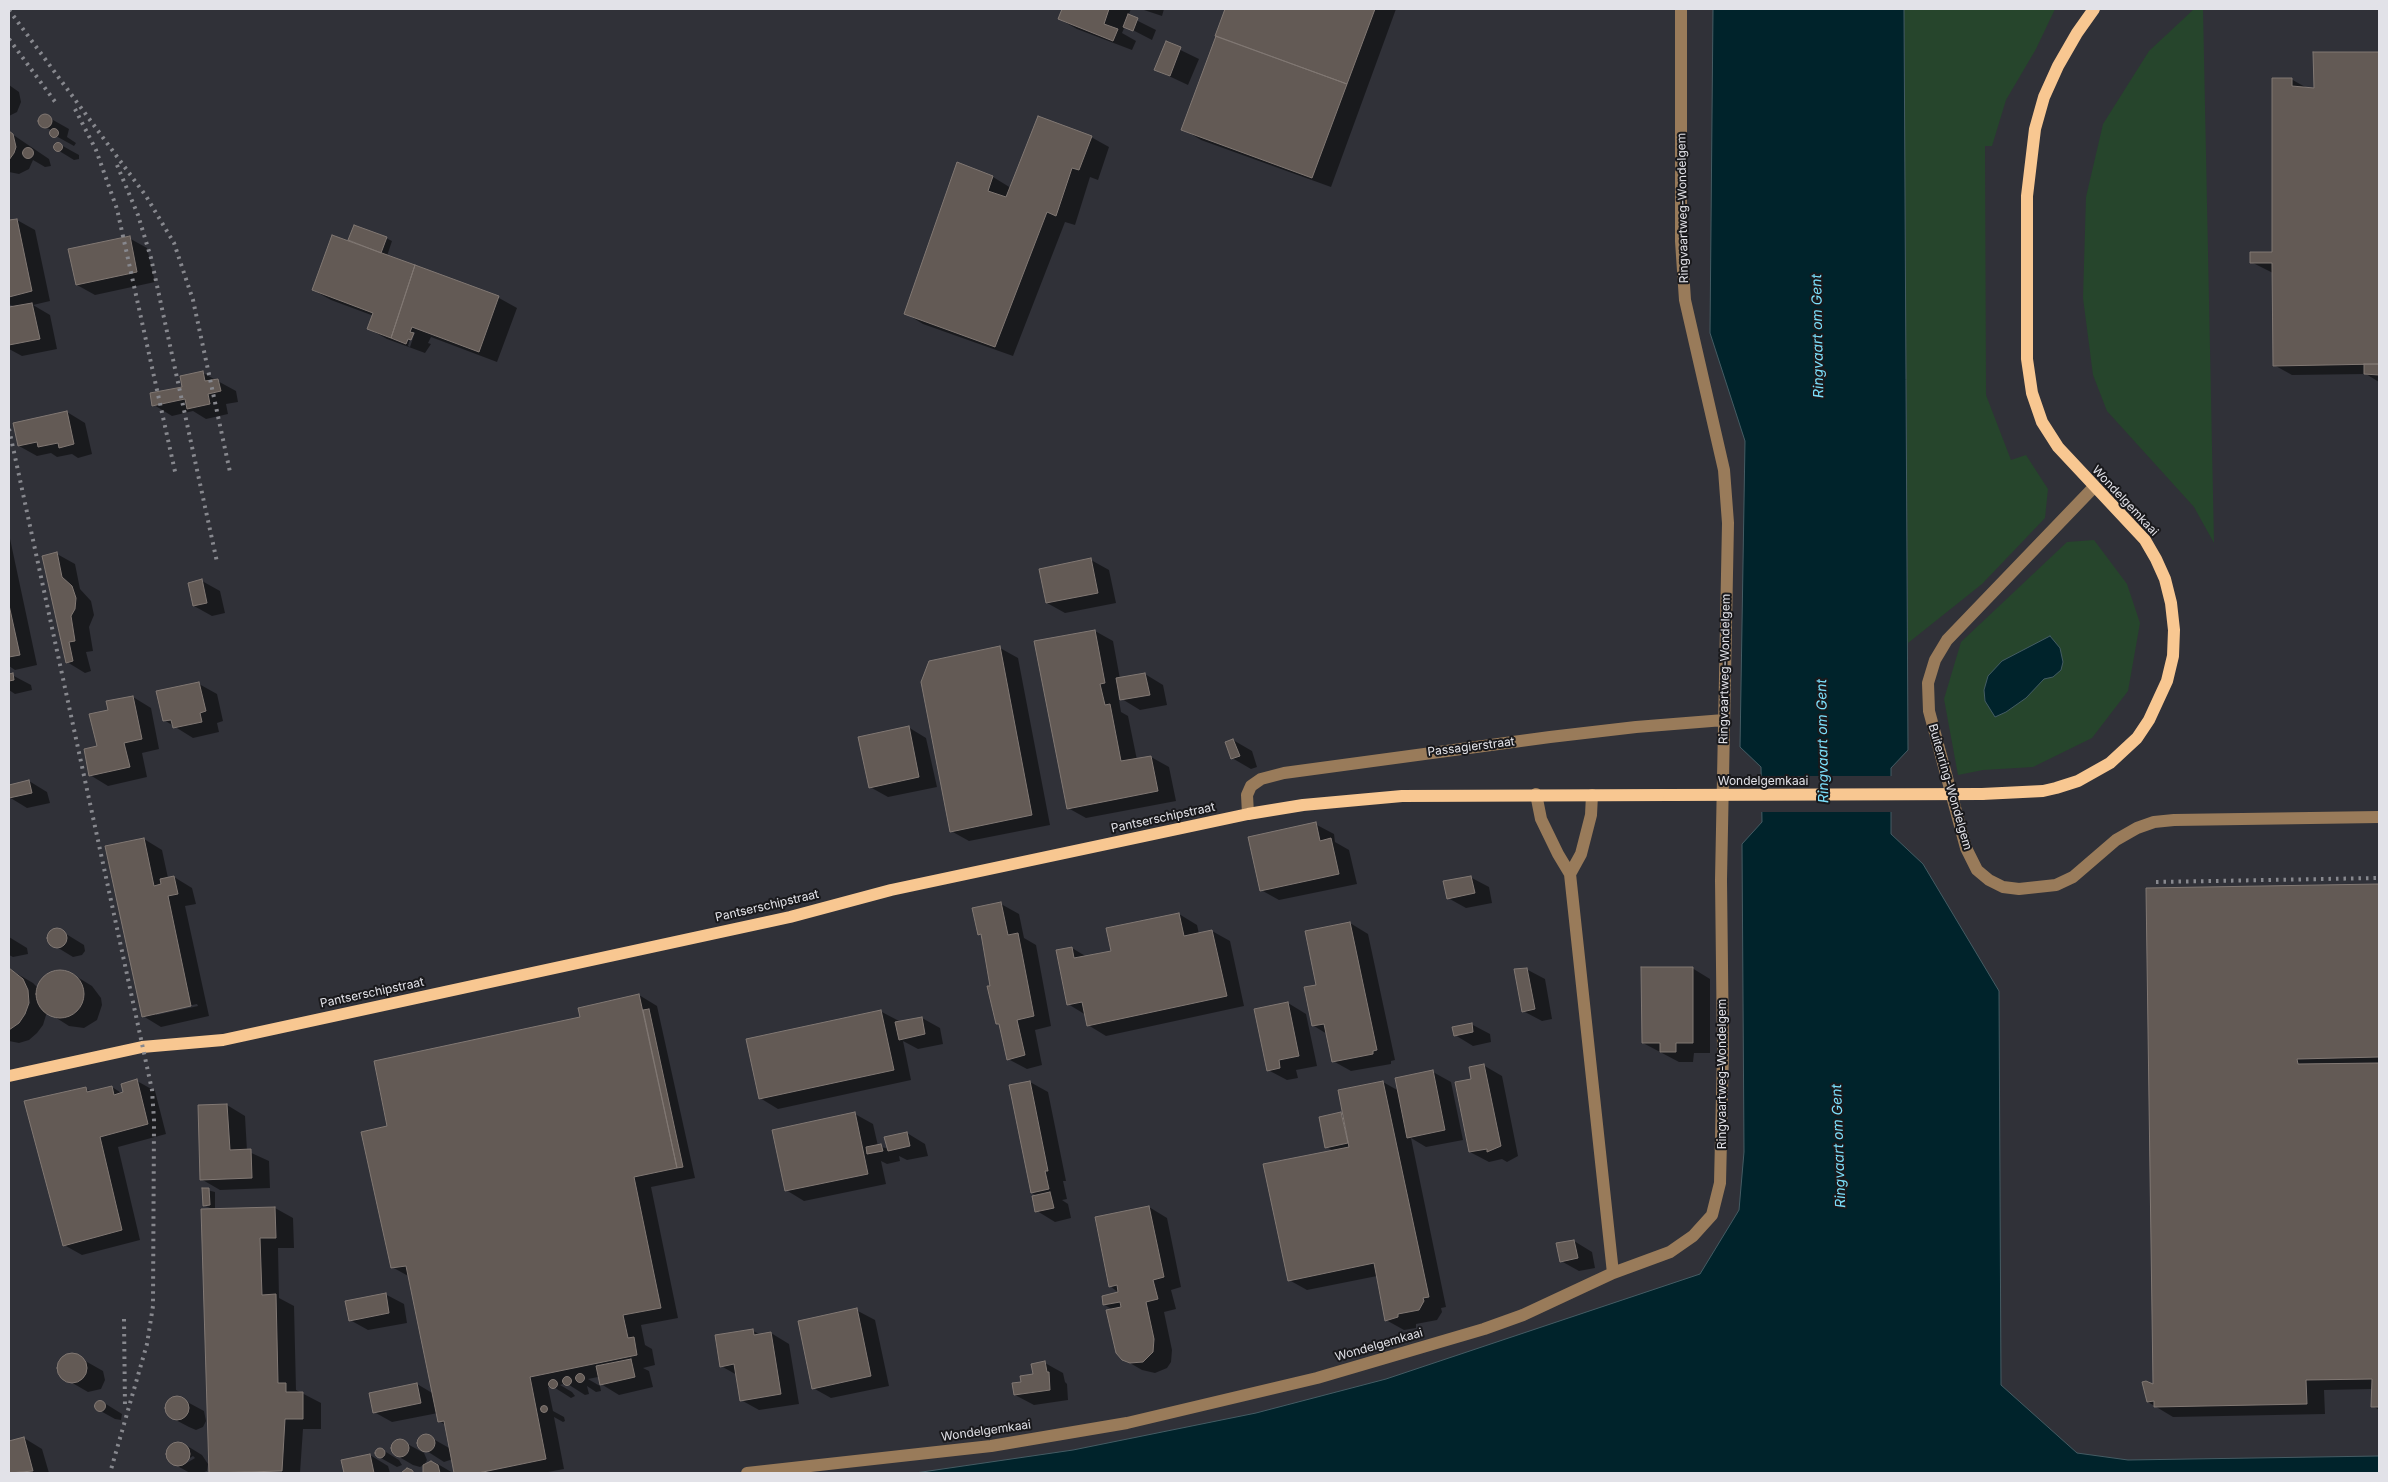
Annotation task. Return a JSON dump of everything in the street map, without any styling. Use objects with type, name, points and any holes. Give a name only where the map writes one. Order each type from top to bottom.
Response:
[{"type":"main road","name":"Wondelgemkaai","points":[[1536,794],[1982,794],[2043,790],[2078,781],[2096,772],[2125,751],[2137,738],[2152,714],[2167,681],[2174,656],[2174,630],[2165,579],[2156,558],[2144,540],[2058,447],[2042,422],[2032,393],[2027,359],[2026,196],[2030,161],[2044,97],[2076,33],[2094,9]]},
{"type":"main road","name":"Pantserschipstraat","points":[[9,1076],[142,1047],[223,1040],[790,917],[891,890],[1248,814],[1355,799],[1402,796],[1536,794]]},
{"type":"street","name":"Ringvaartweg-Wondelgem","points":[[1613,1273],[1670,1252],[1693,1236],[1712,1215],[1720,1183],[1723,1051],[1720,880],[1728,523],[1724,470],[1685,300],[1682,241],[1681,9]]},
{"type":"street","name":"Buitenring-Wondelgem","points":[[2094,487],[1947,640],[1935,660],[1928,683],[1929,711],[1966,848],[1977,870],[2004,888],[2019,889],[2056,885],[2073,877],[2116,840],[2137,828],[2154,822],[2379,816]]},
{"type":"street","name":"Passagierstraat","points":[[1248,814],[1247,795],[1251,786],[1261,780],[1284,773],[1636,726],[1724,720]]},
{"type":"street","points":[[1536,794],[1541,818],[1570,874],[1613,1273]]},
{"type":"street","points":[[1570,874],[1581,854],[1590,814],[1592,795]]},
{"type":"street","name":"Wondelgemkaai","points":[[747,1473],[991,1446],[1127,1423],[1317,1378],[1484,1329],[1524,1315],[1613,1273]]},
{"type":"green space","points":[[1904,9],[2055,9],[2036,49],[2006,100],[1992,146],[1985,146],[1986,395],[2011,460],[2026,455],[2048,489],[2045,518],[1982,584],[1908,643]]},
{"type":"green space","points":[[2194,9],[2203,9],[2214,543],[2194,507],[2107,411],[2093,375],[2083,298],[2086,197],[2103,124],[2149,51]]},
{"type":"green space","points":[[2094,540],[2127,584],[2140,623],[2128,691],[2092,738],[2033,767],[1983,770],[1958,775],[1944,699],[1961,642],[2067,542]]},
{"type":"water","name":"Ringvaart om Gent","points":[[1713,9],[1904,9],[1908,750],[1891,768],[1891,834],[1923,864],[1999,991],[2001,1385],[2077,1453],[2128,1460],[2379,1456],[2379,1473],[915,1473],[1073,1450],[1256,1413],[1386,1379],[1700,1274],[1739,1210],[1744,1152],[1742,844],[1762,822],[1761,767],[1740,747],[1745,441],[1710,333]]},
{"type":"water","points":[[2050,636],[2060,648],[2063,662],[2061,670],[2053,677],[2044,679],[2026,698],[1995,717],[1985,701],[1984,690],[1988,676],[2002,661]]},
{"type":"pier","points":[[1759,776],[1893,776],[1893,812],[1759,812]]},
{"type":"building","points":[[1062,9],[1109,9],[1104,24],[1118,29],[1113,41],[1058,19]]},
{"type":"building","points":[[1225,9],[1375,9],[1347,84],[1215,36]]},
{"type":"building","points":[[1128,14],[1138,18],[1133,31],[1123,27]]},
{"type":"building","points":[[1216,36],[1347,84],[1312,178],[1181,130]]},
{"type":"building","points":[[1166,41],[1181,47],[1170,76],[1154,70]]},
{"type":"building","points":[[2313,52],[2379,52],[2379,364],[2273,366],[2272,263],[2250,263],[2250,252],[2272,252],[2272,78],[2292,78],[2292,86],[2314,88]]},
{"type":"building","points":[[45,114],[50,116],[52,121],[50,126],[45,128],[40,126],[38,121],[40,116]]},
{"type":"building","points":[[1038,116],[1092,136],[1079,170],[1072,168],[1056,216],[1047,212],[995,347],[904,314],[957,162],[993,176],[988,191],[1006,197]]},
{"type":"building","points":[[54,129],[58,133],[54,137],[50,133]]},
{"type":"building","points":[[9,131],[13,134],[16,147],[9,160]]},
{"type":"building","points":[[58,142],[63,147],[58,152],[53,147]]},
{"type":"building","points":[[28,147],[34,153],[28,159],[22,153]]},
{"type":"building","points":[[17,219],[32,291],[9,297],[9,220]]},
{"type":"building","points":[[354,225],[387,237],[381,253],[348,240]]},
{"type":"building","points":[[332,235],[415,265],[391,338],[367,329],[373,313],[312,290]]},
{"type":"building","points":[[130,236],[137,272],[76,285],[68,249]]},
{"type":"building","points":[[415,265],[499,296],[479,352],[412,327],[410,332],[414,333],[411,340],[408,339],[406,344],[391,338]]},
{"type":"building","points":[[32,303],[40,339],[9,345],[9,307]]},
{"type":"building","points":[[2364,364],[2379,364],[2379,375],[2364,374]]},
{"type":"building","points":[[203,371],[205,381],[218,379],[221,391],[208,394],[210,404],[187,409],[185,399],[152,406],[150,393],[182,387],[180,376]]},
{"type":"building","points":[[67,411],[74,444],[59,448],[58,443],[38,447],[37,442],[18,446],[13,423]]},
{"type":"building","points":[[57,552],[62,577],[72,586],[76,598],[75,609],[71,616],[75,641],[69,642],[73,661],[66,663],[42,556]]},
{"type":"building","points":[[1091,558],[1098,593],[1046,603],[1039,569]]},
{"type":"building","points":[[202,579],[207,603],[193,606],[188,583]]},
{"type":"building","points":[[9,605],[20,655],[9,657]]},
{"type":"building","points":[[1095,630],[1105,683],[1100,684],[1105,705],[1110,704],[1121,761],[1151,756],[1158,791],[1067,809],[1034,641]]},
{"type":"building","points":[[1000,646],[1032,815],[950,832],[921,682],[929,661]]},
{"type":"building","points":[[13,673],[14,680],[9,681],[9,674]]},
{"type":"building","points":[[1145,673],[1150,695],[1120,700],[1116,678]]},
{"type":"building","points":[[199,682],[206,711],[200,713],[202,722],[173,728],[171,720],[163,721],[156,691]]},
{"type":"building","points":[[133,696],[142,739],[124,743],[130,767],[89,776],[84,749],[97,746],[89,714],[108,710],[106,701]]},
{"type":"building","points":[[909,726],[919,777],[869,788],[858,737]]},
{"type":"building","points":[[1233,739],[1240,756],[1231,759],[1225,742]]},
{"type":"building","points":[[29,780],[32,793],[9,798],[9,785]]},
{"type":"building","points":[[1316,822],[1320,841],[1331,838],[1339,874],[1260,891],[1248,837]]},
{"type":"building","points":[[144,838],[154,886],[161,884],[160,879],[174,876],[178,894],[168,896],[191,1006],[142,1017],[105,846]]},
{"type":"building","points":[[1471,876],[1475,893],[1447,899],[1443,881]]},
{"type":"building","points":[[2379,884],[2379,1057],[2297,1059],[2298,1064],[2379,1063],[2379,1407],[2371,1407],[2372,1379],[2306,1380],[2307,1404],[2154,1407],[2154,1401],[2147,1402],[2142,1382],[2146,1381],[2153,1384],[2146,888]]},
{"type":"building","points":[[1001,902],[1008,935],[1018,933],[1034,1016],[1017,1020],[1025,1055],[1007,1060],[999,1024],[996,1024],[987,986],[990,986],[981,934],[978,935],[972,908]]},
{"type":"building","points":[[1179,913],[1184,936],[1212,930],[1227,996],[1087,1026],[1082,1002],[1067,1005],[1056,950],[1072,947],[1074,958],[1111,951],[1106,928]]},
{"type":"building","points":[[1350,922],[1377,1050],[1373,1051],[1373,1054],[1332,1062],[1324,1024],[1312,1026],[1304,987],[1316,985],[1305,931]]},
{"type":"building","points":[[57,928],[64,931],[67,938],[64,945],[57,948],[50,945],[47,938],[50,931]]},
{"type":"building","points":[[1641,967],[1693,967],[1693,1043],[1676,1043],[1676,1052],[1660,1052],[1660,1043],[1642,1043]]},
{"type":"building","points":[[9,968],[23,979],[28,990],[29,1003],[19,1023],[9,1030]]},
{"type":"building","points":[[1527,968],[1535,1009],[1522,1012],[1514,969]]},
{"type":"building","points":[[55,970],[65,970],[77,977],[84,989],[84,999],[77,1011],[65,1018],[55,1018],[47,1014],[40,1007],[36,999],[36,989],[40,981],[47,974]]},
{"type":"building","points":[[639,994],[677,1168],[634,1177],[661,1308],[623,1315],[628,1338],[634,1337],[637,1355],[530,1377],[546,1459],[478,1473],[454,1473],[444,1421],[438,1422],[406,1266],[391,1268],[361,1132],[387,1126],[374,1061],[580,1017],[578,1008]]},
{"type":"building","points":[[1288,1002],[1299,1056],[1279,1060],[1280,1068],[1267,1071],[1254,1009]]},
{"type":"building","points":[[649,1009],[683,1167],[677,1168],[643,1010]]},
{"type":"building","points":[[881,1010],[894,1070],[759,1099],[746,1039]]},
{"type":"building","points":[[922,1017],[925,1034],[899,1040],[895,1022]]},
{"type":"building","points":[[1472,1023],[1473,1032],[1454,1036],[1452,1027]]},
{"type":"building","points":[[1484,1064],[1501,1146],[1487,1152],[1487,1149],[1469,1152],[1455,1082],[1471,1079],[1469,1067]]},
{"type":"building","points":[[1433,1070],[1445,1130],[1407,1138],[1395,1078]]},
{"type":"building","points":[[137,1079],[148,1124],[100,1137],[122,1230],[63,1246],[24,1101],[86,1087],[87,1092],[112,1086],[114,1095],[123,1092],[121,1084]]},
{"type":"building","points":[[1030,1081],[1048,1171],[1045,1171],[1049,1189],[1031,1193],[1009,1085]]},
{"type":"building","points":[[1383,1081],[1429,1297],[1423,1298],[1424,1301],[1419,1310],[1398,1314],[1398,1317],[1385,1321],[1374,1263],[1288,1281],[1263,1164],[1349,1147],[1338,1090]]},
{"type":"building","points":[[227,1104],[230,1150],[251,1149],[252,1178],[200,1180],[198,1105]]},
{"type":"building","points":[[855,1112],[868,1174],[785,1191],[772,1130]]},
{"type":"building","points":[[1341,1112],[1348,1143],[1325,1148],[1319,1117]]},
{"type":"building","points":[[907,1132],[910,1146],[888,1151],[884,1137]]},
{"type":"building","points":[[881,1144],[883,1151],[867,1154],[866,1147]]},
{"type":"building","points":[[202,1188],[209,1188],[210,1205],[203,1206]]},
{"type":"building","points":[[1050,1192],[1054,1208],[1035,1212],[1032,1196]]},
{"type":"building","points":[[1149,1206],[1164,1277],[1153,1280],[1158,1299],[1146,1302],[1154,1339],[1153,1352],[1143,1362],[1130,1363],[1122,1360],[1116,1353],[1106,1310],[1121,1307],[1120,1302],[1103,1305],[1102,1296],[1118,1292],[1117,1285],[1109,1287],[1095,1217]]},
{"type":"building","points":[[275,1207],[276,1238],[260,1238],[262,1295],[276,1294],[278,1383],[286,1383],[286,1392],[303,1392],[303,1419],[285,1419],[282,1471],[209,1473],[201,1209]]},
{"type":"building","points":[[1574,1240],[1578,1258],[1560,1262],[1556,1243]]},
{"type":"building","points":[[386,1293],[389,1313],[349,1321],[345,1301]]},
{"type":"building","points":[[857,1308],[871,1376],[812,1389],[798,1321]]},
{"type":"building","points":[[753,1329],[754,1335],[771,1332],[781,1394],[740,1401],[734,1364],[720,1367],[715,1335]]},
{"type":"building","points":[[72,1353],[83,1357],[87,1368],[83,1379],[72,1383],[61,1379],[57,1368],[61,1357]]},
{"type":"building","points":[[631,1359],[635,1377],[600,1385],[596,1366]]},
{"type":"building","points":[[1045,1361],[1047,1372],[1049,1372],[1050,1390],[1014,1395],[1012,1383],[1021,1382],[1020,1376],[1033,1374],[1031,1364]]},
{"type":"building","points":[[580,1373],[585,1378],[580,1383],[575,1378]]},
{"type":"building","points":[[567,1376],[572,1381],[567,1386],[562,1381]]},
{"type":"building","points":[[553,1379],[558,1384],[553,1389],[548,1384]]},
{"type":"building","points":[[417,1383],[421,1403],[373,1413],[369,1393]]},
{"type":"building","points":[[177,1396],[186,1399],[189,1408],[186,1417],[177,1420],[168,1417],[165,1408],[168,1399]]},
{"type":"building","points":[[100,1400],[106,1406],[100,1412],[94,1406]]},
{"type":"building","points":[[544,1405],[548,1409],[544,1413],[540,1409]]},
{"type":"building","points":[[426,1434],[432,1437],[435,1443],[432,1449],[426,1452],[420,1449],[417,1443],[420,1437]]},
{"type":"building","points":[[24,1437],[33,1471],[9,1473],[9,1441]]},
{"type":"building","points":[[400,1439],[406,1442],[409,1448],[406,1454],[400,1457],[394,1454],[391,1448],[394,1442]]},
{"type":"building","points":[[178,1442],[187,1445],[190,1454],[187,1463],[178,1466],[169,1463],[166,1454],[169,1445]]},
{"type":"building","points":[[380,1448],[385,1453],[380,1458],[375,1453]]},
{"type":"building","points":[[370,1454],[374,1473],[344,1473],[341,1460]]},
{"type":"building","points":[[431,1461],[438,1465],[440,1473],[423,1473],[423,1465]]},
{"type":"building","points":[[407,1468],[412,1470],[414,1473],[401,1473]]},
{"type":"railway","points":[[9,10],[146,196],[174,243],[193,300],[230,472]]},
{"type":"railway","points":[[9,39],[56,103]]},
{"type":"railway","points":[[75,109],[96,150],[117,209],[176,476]]},
{"type":"railway","points":[[117,165],[138,215],[151,258],[217,562]]},
{"type":"railway","points":[[9,429],[152,1090],[154,1120],[153,1306],[147,1344],[110,1473]]},
{"type":"railway","points":[[2156,882],[2379,878]]},
{"type":"railway","points":[[124,1319],[125,1407]]}]
